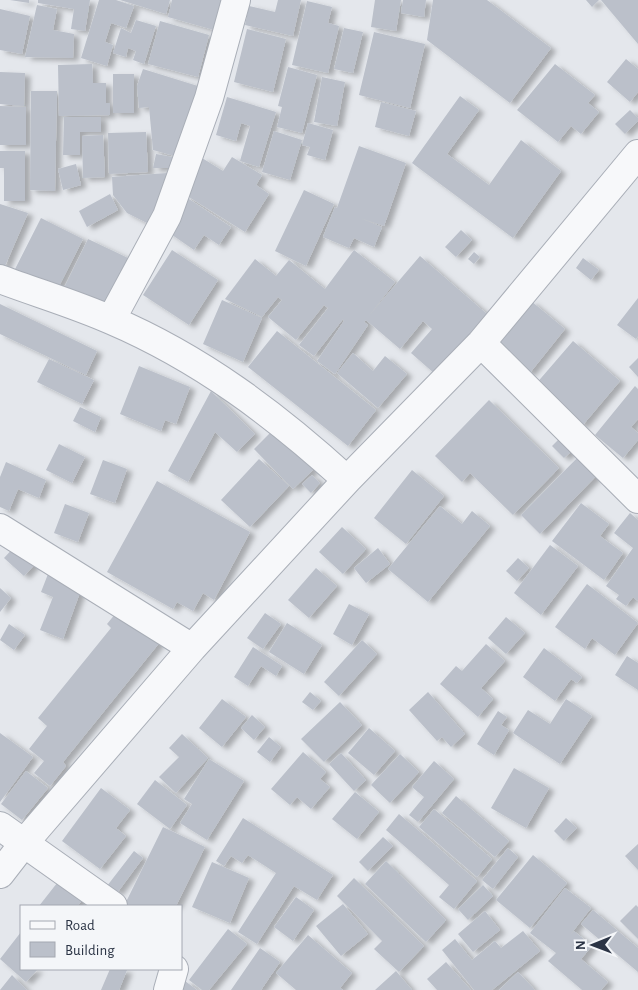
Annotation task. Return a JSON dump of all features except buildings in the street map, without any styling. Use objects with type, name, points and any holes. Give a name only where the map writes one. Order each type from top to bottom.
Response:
[{"type":"street","points":[[111,320],[166,216],[209,98],[236,0]]},
{"type":"street","points":[[0,874],[24,843],[192,648],[346,480],[481,342],[638,154]]},
{"type":"street","points":[[0,279],[111,320],[190,360],[226,382],[301,438],[346,480]]},
{"type":"street","points":[[481,342],[638,499]]},
{"type":"street","points":[[0,528],[192,648]]},
{"type":"street","points":[[0,826],[112,905]]},
{"type":"street","points":[[168,990],[174,970]]}]
